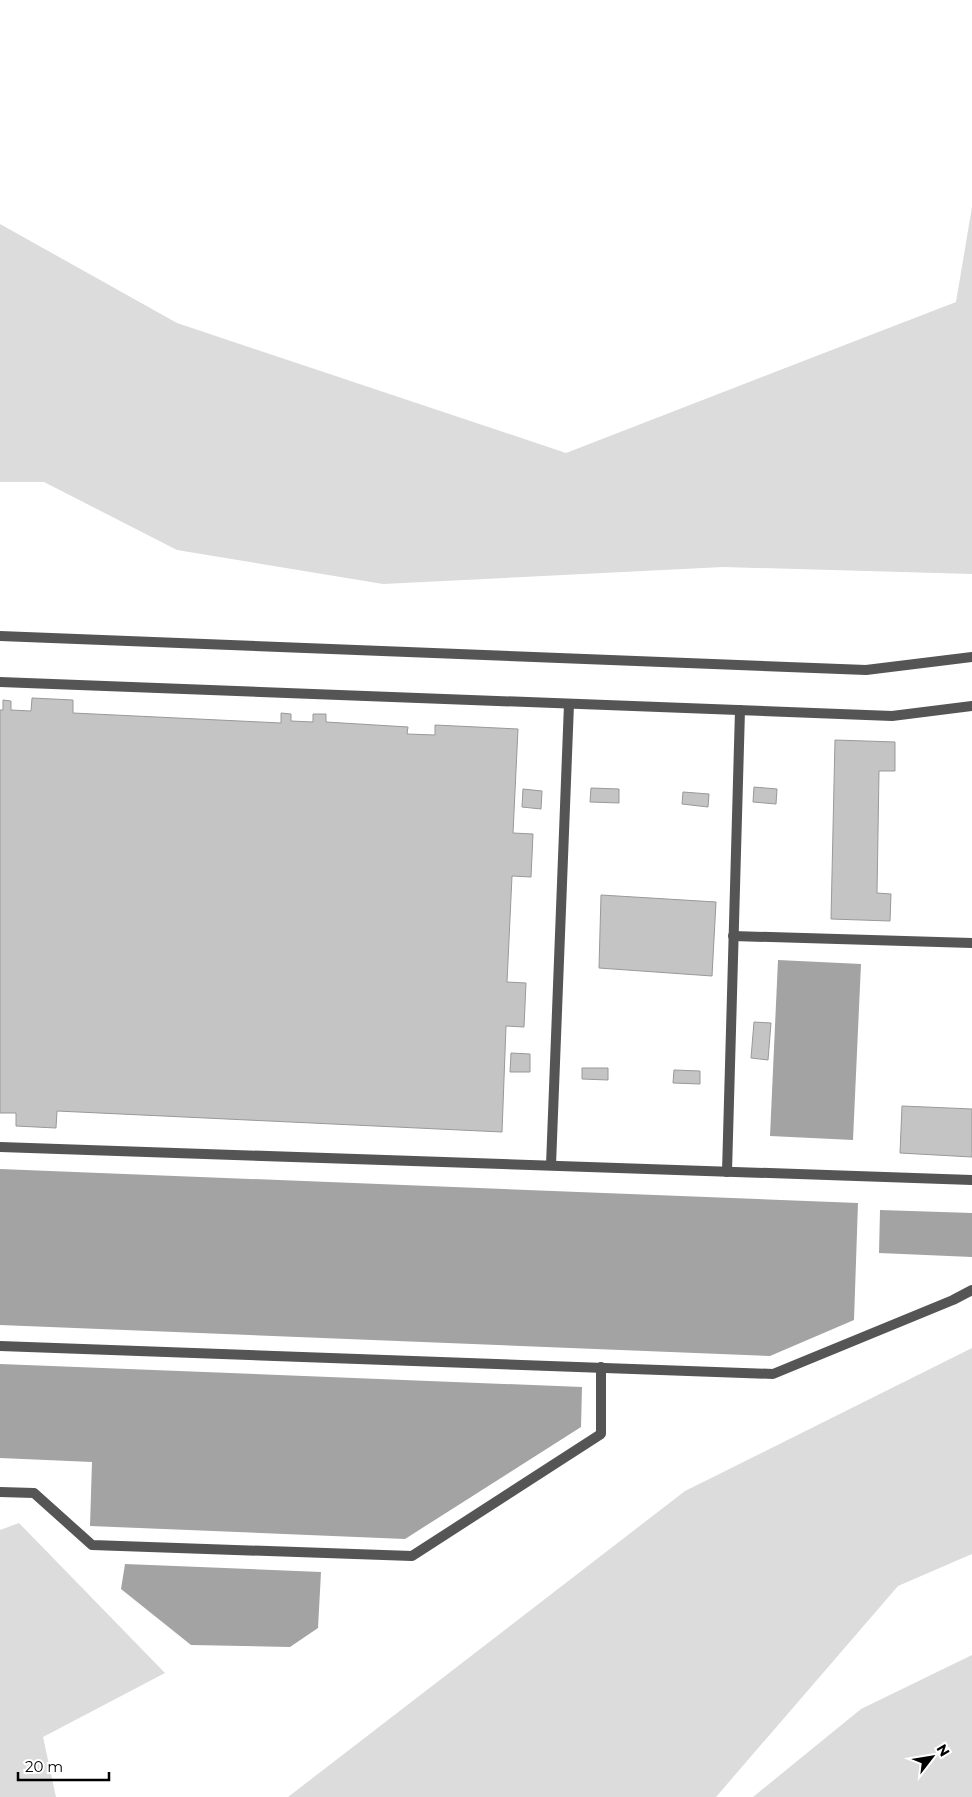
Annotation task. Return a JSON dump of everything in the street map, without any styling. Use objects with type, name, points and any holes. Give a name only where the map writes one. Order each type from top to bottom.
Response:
[{"type":"street","points":[[0,636],[866,670],[972,656]]},
{"type":"street","points":[[0,682],[892,716],[972,706]]},
{"type":"street","points":[[551,1166],[569,704]]},
{"type":"street","points":[[727,1172],[740,710]]},
{"type":"street","points":[[733,936],[972,943]]},
{"type":"street","points":[[0,1147],[972,1180]]},
{"type":"street","points":[[0,1346],[773,1374],[953,1300],[972,1290]]},
{"type":"street","points":[[0,1492],[34,1493],[92,1546],[412,1556],[601,1434],[601,1367]]},
{"type":"shaded area","points":[[972,207],[972,574],[723,567],[383,584],[177,550],[44,482],[0,482],[0,224],[177,323],[566,453],[956,302]]},
{"type":"shaded area","points":[[778,960],[861,964],[853,1140],[770,1136]]},
{"type":"shaded area","points":[[0,1169],[858,1203],[854,1320],[770,1356],[0,1325]]},
{"type":"shaded area","points":[[880,1210],[972,1213],[972,1257],[879,1253]]},
{"type":"shaded area","points":[[972,1348],[972,1554],[898,1586],[716,1797],[288,1797],[685,1491]]},
{"type":"shaded area","points":[[0,1364],[582,1387],[581,1427],[405,1539],[90,1526],[92,1462],[0,1458]]},
{"type":"shaded area","points":[[19,1523],[165,1673],[43,1737],[56,1797],[0,1797],[0,1530]]},
{"type":"shaded area","points":[[125,1564],[321,1572],[318,1628],[290,1647],[191,1645],[121,1589]]},
{"type":"shaded area","points":[[972,1655],[972,1797],[753,1797],[861,1709]]},
{"type":"building","points":[[32,698],[73,700],[73,713],[281,723],[281,713],[291,714],[291,721],[313,722],[313,714],[326,714],[326,722],[408,727],[407,734],[435,735],[435,725],[518,729],[513,833],[533,834],[531,877],[512,876],[507,982],[526,983],[524,1027],[506,1026],[502,1132],[57,1111],[56,1128],[16,1126],[16,1113],[0,1113],[0,710],[3,710],[3,700],[11,701],[11,710],[31,711]]},
{"type":"building","points":[[835,740],[895,742],[895,771],[879,771],[877,893],[891,894],[890,921],[831,919]]},
{"type":"building","points":[[754,787],[777,789],[776,804],[753,802]]},
{"type":"building","points":[[591,788],[619,789],[619,803],[590,802]]},
{"type":"building","points":[[523,789],[542,791],[541,809],[522,807]]},
{"type":"building","points":[[683,792],[709,794],[708,807],[682,804]]},
{"type":"building","points":[[601,895],[716,902],[712,976],[599,968]]},
{"type":"building","points":[[754,1022],[771,1023],[768,1060],[751,1058]]},
{"type":"building","points":[[511,1053],[530,1054],[530,1072],[510,1072]]},
{"type":"building","points":[[582,1068],[608,1068],[608,1080],[582,1079]]},
{"type":"building","points":[[674,1070],[700,1071],[700,1084],[673,1083]]},
{"type":"building","points":[[902,1106],[972,1109],[972,1157],[900,1153]]}]
